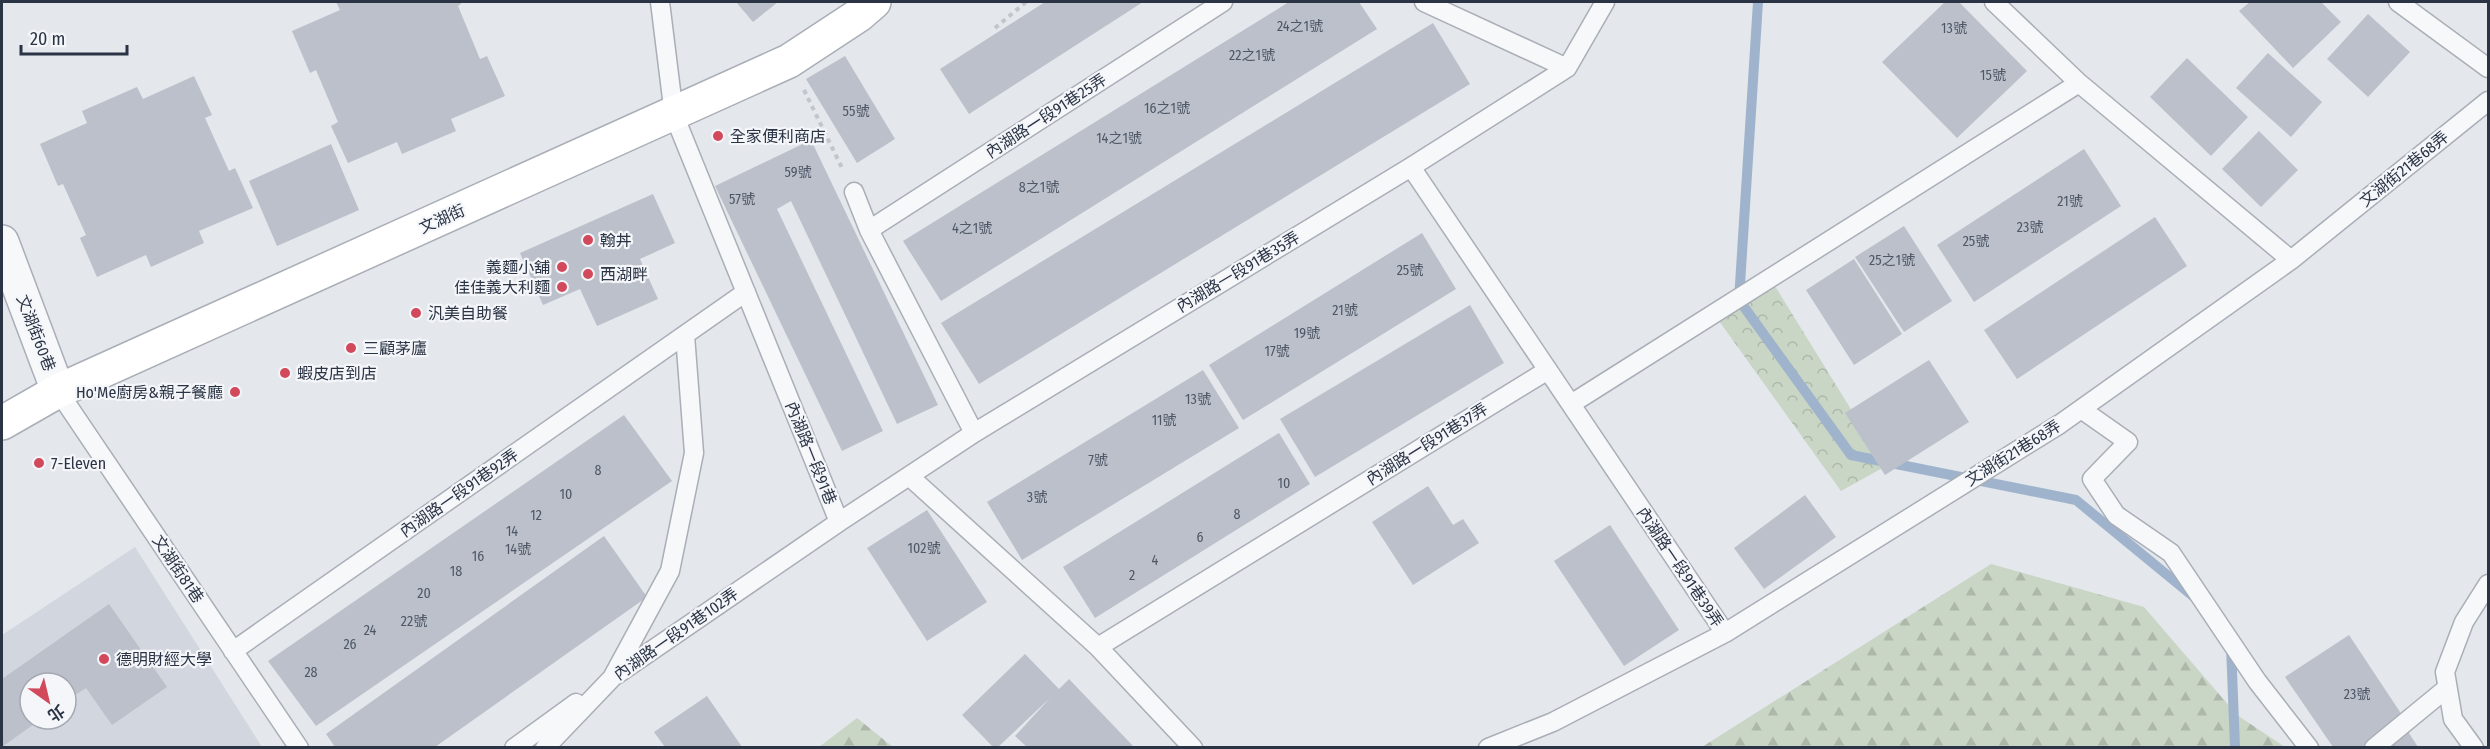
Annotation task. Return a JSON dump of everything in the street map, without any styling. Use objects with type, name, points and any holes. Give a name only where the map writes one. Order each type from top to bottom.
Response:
[{"type":"street","name":"文湖街","points":[[2,423],[58,391],[674,116],[789,61],[859,15],[874,2]]},
{"type":"street","name":"文湖街60巷","points":[[2,244],[58,391]]},
{"type":"lane","name":"內湖路一段91巷","points":[[660,2],[674,116],[839,522],[909,476]]},
{"type":"lane","name":"內湖路一段91巷25弄","points":[[869,230],[1223,2]]},
{"type":"lane","points":[[1424,2],[1567,68]]},
{"type":"lane","name":"內湖路一段91巷35弄","points":[[909,476],[974,433],[1411,167],[1567,68],[1605,2]]},
{"type":"lane","points":[[1994,2],[2079,83],[2291,261]]},
{"type":"lane","points":[[2398,2],[2488,68]]},
{"type":"lane","points":[[1571,404],[2079,83]]},
{"type":"lane","name":"文湖街21巷68弄","points":[[1725,633],[2081,409],[2291,261],[2488,100]]},
{"type":"lane","points":[[1411,167],[1548,370]]},
{"type":"lane","points":[[854,192],[869,230],[974,433]]},
{"type":"lane","name":"內湖路一段91巷92弄","points":[[234,651],[746,292]]},
{"type":"lane","points":[[545,747],[612,678],[670,571],[694,453],[685,335]]},
{"type":"lane","name":"內湖路一段91巷39弄","points":[[1488,747],[1554,722],[1725,633],[1548,370]]},
{"type":"lane","name":"內湖路一段91巷37弄","points":[[1098,647],[1548,370]]},
{"type":"lane","name":"文湖街81巷","points":[[58,391],[299,747]]},
{"type":"lane","points":[[2081,409],[2128,442],[2092,479],[2116,515],[2171,554],[2257,681],[2309,747]]},
{"type":"lane","points":[[909,476],[1098,647],[1193,747]]},
{"type":"lane","name":"內湖路一段91巷102弄","points":[[514,747],[839,522]]},
{"type":"lane","points":[[2474,747],[2453,719],[2445,672],[2464,622],[2488,584]]},
{"type":"lane","points":[[2374,747],[2447,688]]},
{"type":"path","points":[[994,28],[1026,2]]},
{"type":"path","points":[[789,61],[854,192]]},
{"type":"shaded area","name":"德明財經大學","points":[[135,547],[262,747],[2,748],[2,635]]},
{"type":"green space","points":[[1770,278],[1886,466],[1841,491],[1714,314]]},
{"type":"green space","points":[[1991,564],[2144,607],[2237,715],[2285,747],[1702,747]]},
{"type":"green space","points":[[857,718],[893,747],[819,747]]},
{"type":"building","points":[[336,2],[463,2],[458,6],[480,59],[487,56],[505,96],[451,119],[456,131],[402,154],[397,142],[348,163],[331,126],[338,122],[316,70],[310,73],[292,31],[340,10]]},
{"type":"building","points":[[736,2],[778,2],[753,22]]},
{"type":"building","points":[[1045,2],[1143,2],[969,114],[940,69]]},
{"type":"building","points":[[1289,2],[1359,2],[1377,29],[941,301],[903,241]]},
{"type":"building","points":[[1945,2],[1959,2],[2027,71],[1957,138],[1882,62]]},
{"type":"building","points":[[2250,2],[2321,2],[2341,22],[2293,68],[2239,11]]},
{"type":"building","points":[[2368,14],[2410,52],[2368,97],[2327,59]]},
{"type":"building","points":[[1433,23],[1470,84],[979,384],[941,323]]},
{"type":"building","points":[[2268,53],[2322,102],[2291,137],[2236,88]]},
{"type":"building","points":[[845,56],[895,139],[857,163],[806,79]]},
{"type":"building","points":[[2187,58],[2248,117],[2211,156],[2150,97]]},
{"type":"building","points":[[194,76],[212,115],[205,118],[229,171],[235,168],[253,208],[199,231],[204,243],[151,267],[146,255],[97,277],[80,238],[86,235],[63,184],[58,186],[40,144],[87,123],[82,111],[137,87],[143,99]]},
{"type":"building","points":[[2259,131],[2298,170],[2261,207],[2222,169]]},
{"type":"building","points":[[811,140],[938,405],[897,424],[791,201],[777,209],[883,431],[842,451],[715,186]]},
{"type":"building","points":[[331,144],[359,210],[277,246],[249,181]]},
{"type":"building","points":[[2084,149],[2121,206],[1974,302],[1937,245]]},
{"type":"building","name":"西湖畔","points":[[653,194],[675,243],[640,259],[658,299],[597,326],[580,289],[543,305],[520,253]]},
{"type":"building","points":[[2155,217],[2187,266],[2017,379],[1984,330]]},
{"type":"building","points":[[1904,226],[1952,301],[1904,332],[1855,257]]},
{"type":"building","points":[[1422,233],[1456,289],[1243,420],[1209,365]]},
{"type":"building","points":[[1854,259],[1902,334],[1854,365],[1806,290]]},
{"type":"building","points":[[1470,305],[1504,363],[1315,477],[1280,419]]},
{"type":"building","points":[[1929,360],[1969,422],[1885,475],[1845,413]]},
{"type":"building","points":[[1203,370],[1239,428],[1022,560],[987,502]]},
{"type":"building","points":[[624,415],[672,481],[316,726],[268,661]]},
{"type":"building","points":[[1279,433],[1310,484],[1095,618],[1063,567]]},
{"type":"building","points":[[1428,486],[1453,525],[1463,519],[1479,543],[1413,585],[1372,522]]},
{"type":"building","points":[[1805,495],[1836,537],[1764,589],[1734,548]]},
{"type":"building","points":[[927,510],[987,602],[927,641],[867,548]]},
{"type":"building","points":[[1610,525],[1679,630],[1624,666],[1554,561]]},
{"type":"building","points":[[604,536],[647,597],[435,747],[335,747],[326,734]]},
{"type":"building","points":[[109,604],[167,687],[112,725],[86,688],[78,693],[78,671],[18,671],[18,731],[24,731],[2,747],[2,679]]},
{"type":"building","points":[[2349,635],[2406,721],[2366,747],[2333,747],[2285,677]]},
{"type":"building","points":[[1025,654],[1059,689],[1069,679],[1134,747],[1027,747],[1015,736],[1050,698],[998,747],[993,747],[962,715]]},
{"type":"building","points":[[707,696],[742,747],[665,747],[654,732]]},
{"type":"building","points":[[2403,724],[2418,747],[2368,747]]},
{"type":"waterway","points":[[1758,2],[1739,300],[1851,455],[2076,500],[2194,597]]},
{"type":"waterway","points":[[2231,646],[2235,748]]},
{"type":"place","name":"全家便利商店","points":[[718,136]]},
{"type":"place","name":"翰丼","points":[[588,240]]},
{"type":"place","name":"義麵小舖","points":[[562,267]]},
{"type":"place","name":"西湖畔","points":[[588,274]]},
{"type":"place","name":"佳佳義大利麵","points":[[562,287]]},
{"type":"place","name":"汎美自助餐","points":[[416,313]]},
{"type":"place","name":"三顧茅廬","points":[[351,348]]},
{"type":"place","name":"蝦皮店到店","points":[[285,373]]},
{"type":"place","name":"Ho'Me廚房&親子餐廳","points":[[235,392]]},
{"type":"place","name":"7-Eleven","points":[[39,463]]},
{"type":"place","name":"德明財經大學","points":[[104,659]]}]
